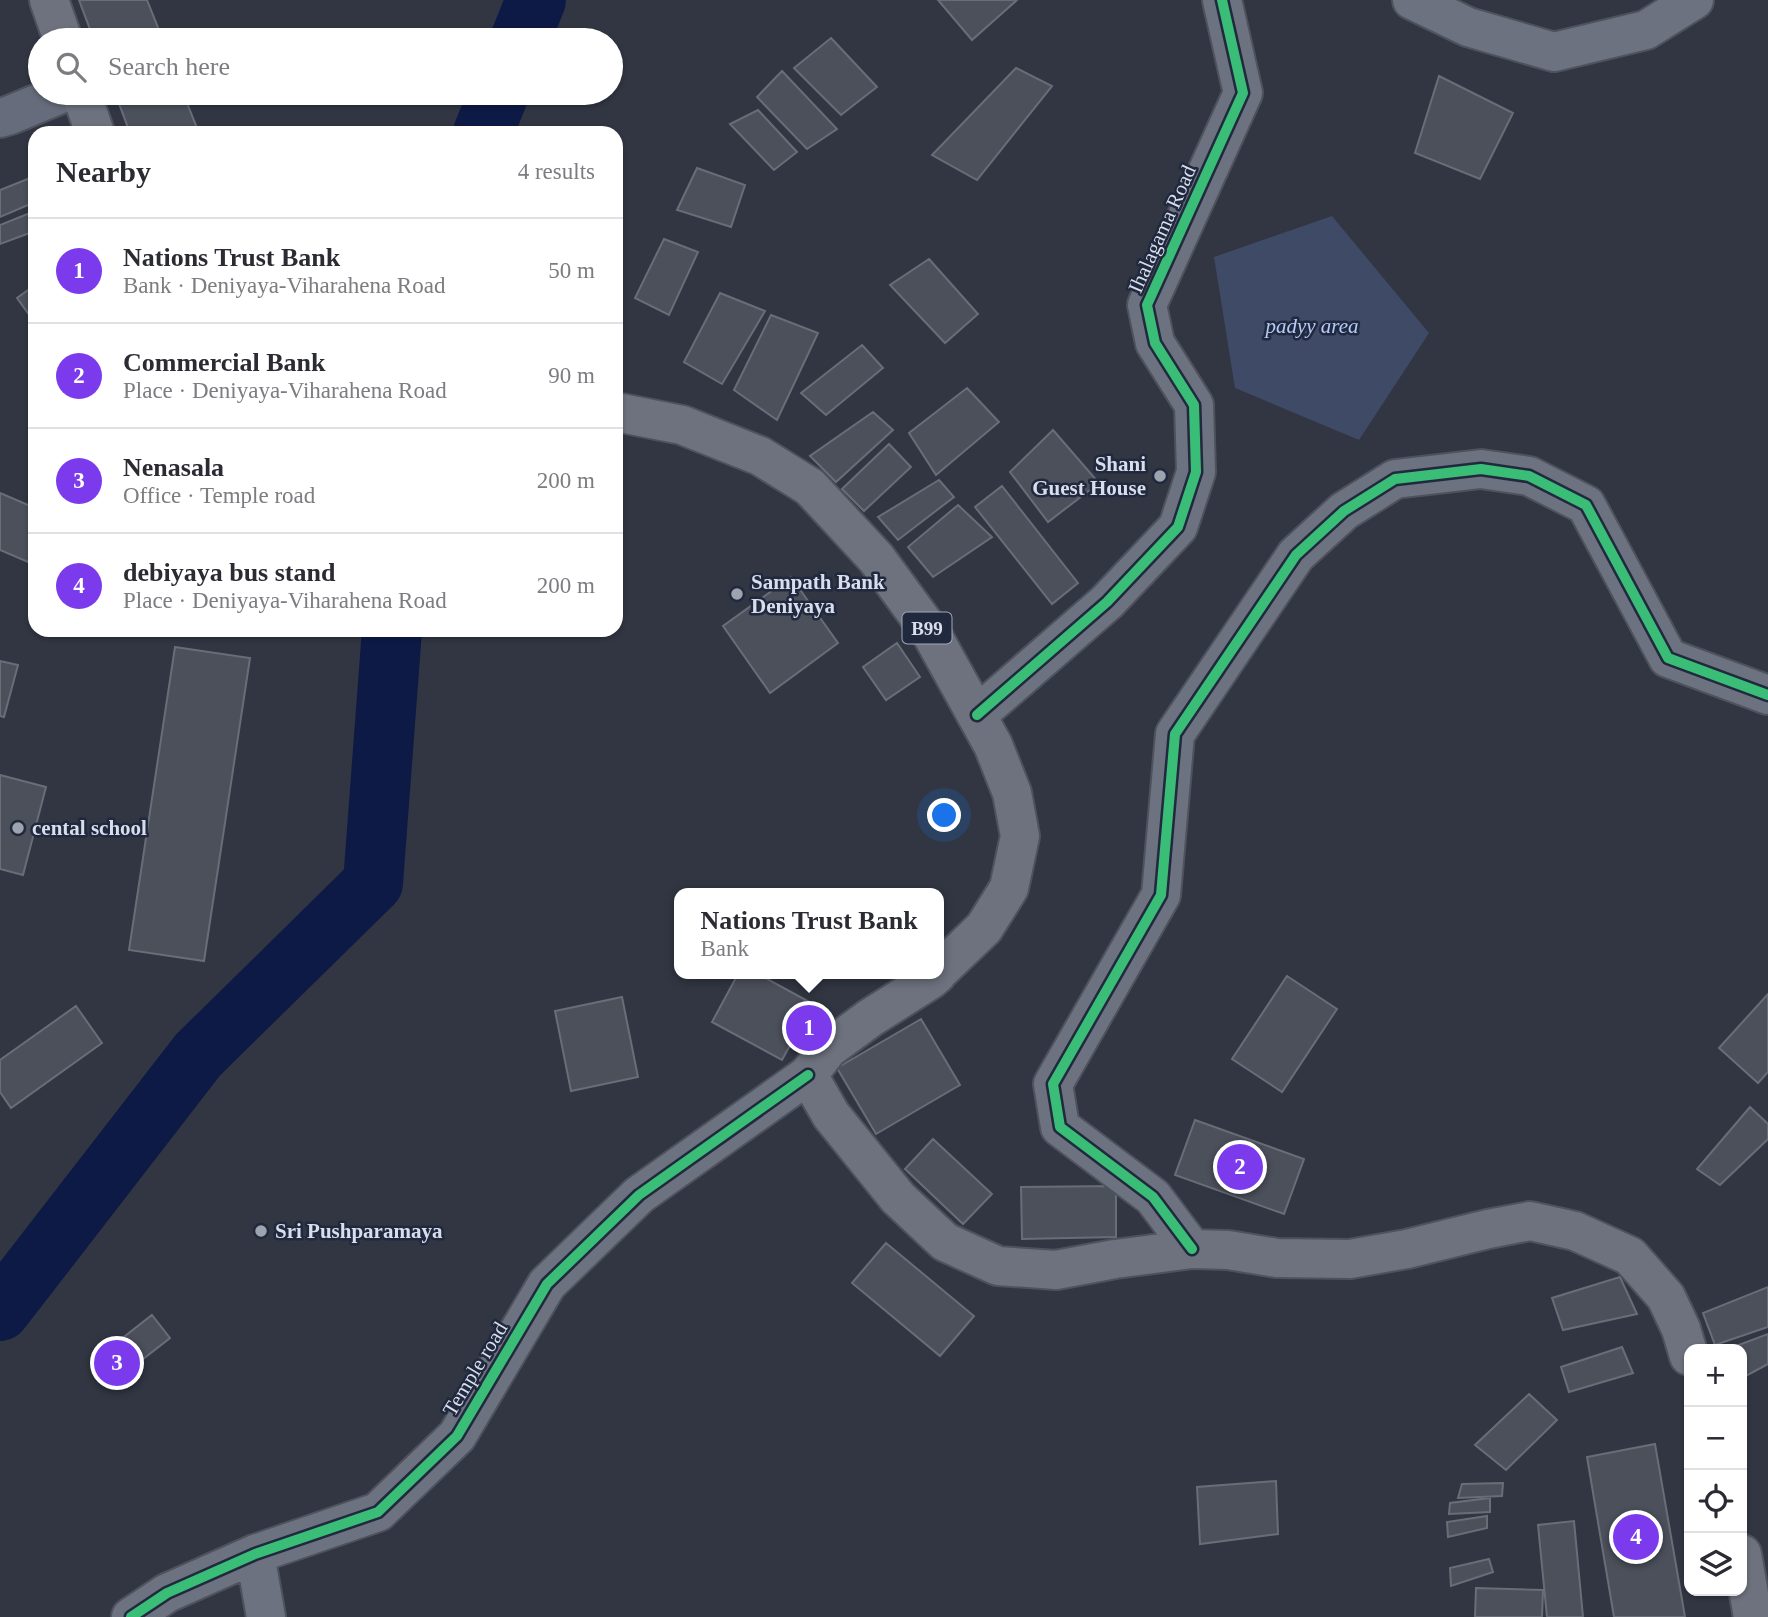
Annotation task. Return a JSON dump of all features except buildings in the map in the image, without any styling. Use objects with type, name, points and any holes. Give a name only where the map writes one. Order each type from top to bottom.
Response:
[{"type":"main road","points":[[49,0],[59,28]]},
{"type":"main road","points":[[0,118],[34,105]]},
{"type":"main road","points":[[85,105],[93,126]]},
{"type":"main road","name":"B99","points":[[623,413],[682,425],[760,456],[810,488],[876,558],[931,633],[993,745],[1012,793],[1020,836],[1009,888],[984,928],[944,967]]},
{"type":"main road","name":"B99","points":[[808,1074],[828,1049],[931,979]]},
{"type":"main road","points":[[808,1074],[831,1115],[898,1198],[945,1242],[998,1266],[1056,1270],[1192,1249],[1228,1250],[1277,1258],[1350,1259],[1530,1221],[1575,1231],[1630,1256],[1665,1297],[1685,1344]]},
{"type":"main road","points":[[1747,1583],[1753,1617]]},
{"type":"street","name":"Ihalagama Road","points":[[977,715],[1107,602],[1178,527],[1196,472],[1194,405],[1155,343],[1147,305],[1243,93],[1222,0]]},
{"type":"street","points":[[1412,0],[1468,27],[1554,52],[1646,30],[1694,0]]},
{"type":"street","points":[[1192,1249],[1153,1197],[1060,1127],[1053,1084],[1161,895],[1175,734],[1296,555],[1344,511],[1395,479],[1481,469],[1529,476],[1586,505],[1668,658],[1768,695]]},
{"type":"street","name":"Temple road","points":[[131,1617],[167,1593],[254,1554],[378,1512],[457,1436],[547,1284],[639,1195],[808,1074]]},
{"type":"street","points":[[254,1554],[266,1617]]},
{"type":"green space","name":"padyy area","points":[[1332,216],[1429,333],[1359,440],[1235,388],[1214,257]]},
{"type":"waterway","points":[[525,28],[536,0]]},
{"type":"waterway","points":[[486,126],[494,105]]},
{"type":"waterway","points":[[0,1311],[198,1055],[373,883],[391,637]]},
{"type":"cycle path","points":[[977,715],[1107,602],[1178,527],[1196,472],[1194,405],[1155,343],[1147,305],[1243,93],[1222,0]]},
{"type":"cycle path","points":[[1192,1249],[1153,1197],[1060,1127],[1053,1084],[1161,895],[1175,734],[1296,555],[1344,511],[1395,479],[1481,469],[1529,476],[1586,505],[1668,658],[1768,695]]},
{"type":"cycle path","points":[[131,1617],[167,1593],[255,1554],[378,1512],[457,1436],[547,1284],[639,1195],[808,1075]]},
{"type":"place","name":"Shani Guest House","points":[[1160,476]]},
{"type":"place","name":"Sampath Bank Deniyaya","points":[[737,594]]},
{"type":"place","name":"cental school","points":[[18,828]]},
{"type":"place","name":"Nations Trust Bank","points":[[809,1028]]},
{"type":"place","name":"Commercial Bank","points":[[1240,1167]]},
{"type":"place","name":"Sri Pushparamaya","points":[[261,1231]]},
{"type":"place","name":"Nenasala","points":[[117,1363]]},
{"type":"place","name":"debiyaya bus stand","points":[[1636,1537]]}]
